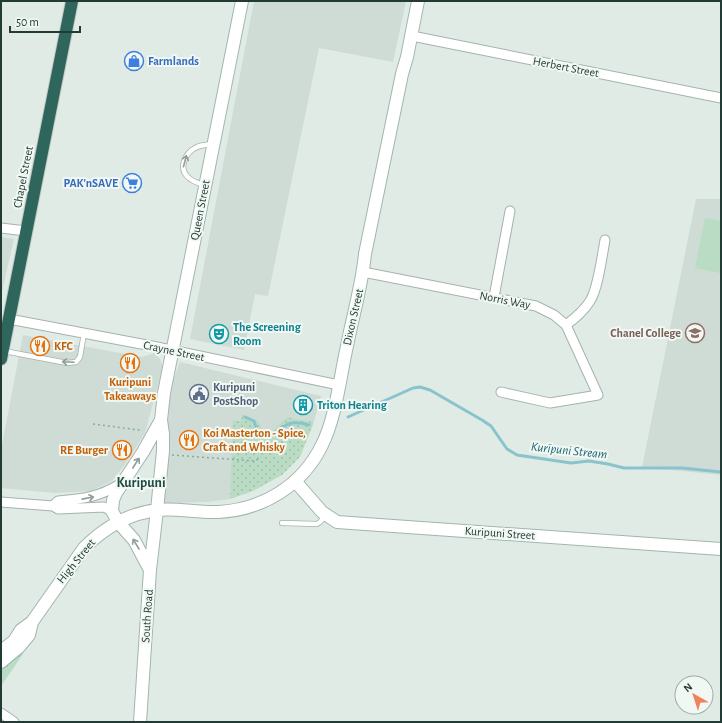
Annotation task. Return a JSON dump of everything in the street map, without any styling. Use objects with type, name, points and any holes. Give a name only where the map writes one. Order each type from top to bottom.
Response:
[{"type":"highway","name":"Chapel Street","points":[[2,355],[72,1]]},
{"type":"street","name":"Queen Street","points":[[158,510],[163,434],[161,420],[167,372],[242,1]]},
{"type":"street","name":"Dixon Street","points":[[158,510],[218,512],[251,507],[273,498],[296,481],[308,467],[323,445],[339,385],[418,1]]},
{"type":"street","name":"Herbert Street","points":[[412,36],[721,98]]},
{"type":"street","points":[[494,297],[510,211]]},
{"type":"street","points":[[1,228],[26,231]]},
{"type":"street","points":[[566,325],[580,314],[591,300],[597,280],[605,240]]},
{"type":"street","name":"Norris Way","points":[[363,272],[536,306],[554,315],[566,325],[598,395],[550,403],[501,392]]},
{"type":"street","name":"Crayne Street","points":[[9,319],[172,350],[339,385]]},
{"type":"street","name":"Queen Street","points":[[112,511],[115,496],[161,420]]},
{"type":"street","name":"Kuripuni Street","points":[[296,481],[326,515],[337,522],[721,549]]},
{"type":"street","points":[[54,506],[58,501],[90,498],[123,483]]},
{"type":"street","points":[[1,502],[54,506],[58,509],[104,507],[112,511],[118,522],[134,540],[150,570]]},
{"type":"street","name":"High Street","points":[[1,651],[14,641],[21,630],[32,622],[84,548],[94,538],[118,522],[158,510]]},
{"type":"street","name":"South Road","points":[[140,722],[150,570],[158,510]]},
{"type":"street","name":"High Street","points":[[1,662],[19,647],[29,635],[32,622]]},
{"type":"street","points":[[1,713],[14,722]]},
{"type":"lane","points":[[205,185],[189,178],[184,171],[184,158],[195,148],[214,144]]},
{"type":"lane","points":[[2,355],[67,363],[76,362],[80,357],[84,333]]},
{"type":"lane","points":[[282,523],[317,524],[326,515]]},
{"type":"path","points":[[93,424],[139,430],[145,435]]},
{"type":"path","points":[[162,456],[176,455],[219,460],[254,461],[261,457]]},
{"type":"shaded area","points":[[254,1],[406,1],[393,62],[319,48],[268,296],[255,294],[244,350],[190,339]]},
{"type":"shaded area","name":"Chanel College","points":[[696,199],[721,199],[721,475],[642,467]]},
{"type":"shaded area","points":[[1,237],[14,239],[1,296]]},
{"type":"shaded area","points":[[23,335],[142,357],[154,353],[160,359],[163,367],[145,433],[126,463],[112,481],[91,491],[54,493],[1,488],[1,450]]},
{"type":"shaded area","points":[[180,362],[321,396],[314,422],[287,417],[270,433],[263,432],[242,414],[241,421],[234,420],[230,499],[206,502],[163,503],[170,389]]},
{"type":"green space","points":[[705,218],[721,221],[721,273],[695,268]]},
{"type":"green space","points":[[242,414],[258,421],[263,432],[270,433],[287,417],[314,422],[300,457],[282,475],[253,491],[230,499],[233,420],[241,421]]},
{"type":"green space","points":[[22,652],[23,654],[1,686],[1,669]]},
{"type":"waterway","name":"Kurīpuni Stream","points":[[348,417],[413,388],[420,387],[430,390],[491,426],[507,449],[517,455],[571,463],[589,461],[624,468],[682,468],[721,472]]},
{"type":"waterway","name":"Kurīpuni Stream","points":[[245,417],[254,421],[257,430],[261,434],[270,436],[288,424],[302,423],[309,425]]},
{"type":"place","name":"Farmlands","points":[[134,61]]},
{"type":"place","name":"PAK'nSAVE","points":[[132,183]]},
{"type":"place","name":"Chanel College","points":[[695,333]]},
{"type":"place","name":"The Screening Room","points":[[219,334]]},
{"type":"place","name":"KFC","points":[[40,346]]},
{"type":"place","name":"Kuripuni Takeaways","points":[[130,363]]},
{"type":"place","name":"Kuripuni PostShop","points":[[199,394]]},
{"type":"place","name":"Triton Hearing","points":[[303,405]]},
{"type":"place","name":"Koi Masterton - Spice, Craft and Whisky","points":[[189,440]]},
{"type":"place","name":"RE Burger","points":[[122,450]]},
{"type":"district","name":"Kuripuni","points":[[141,483]]}]
